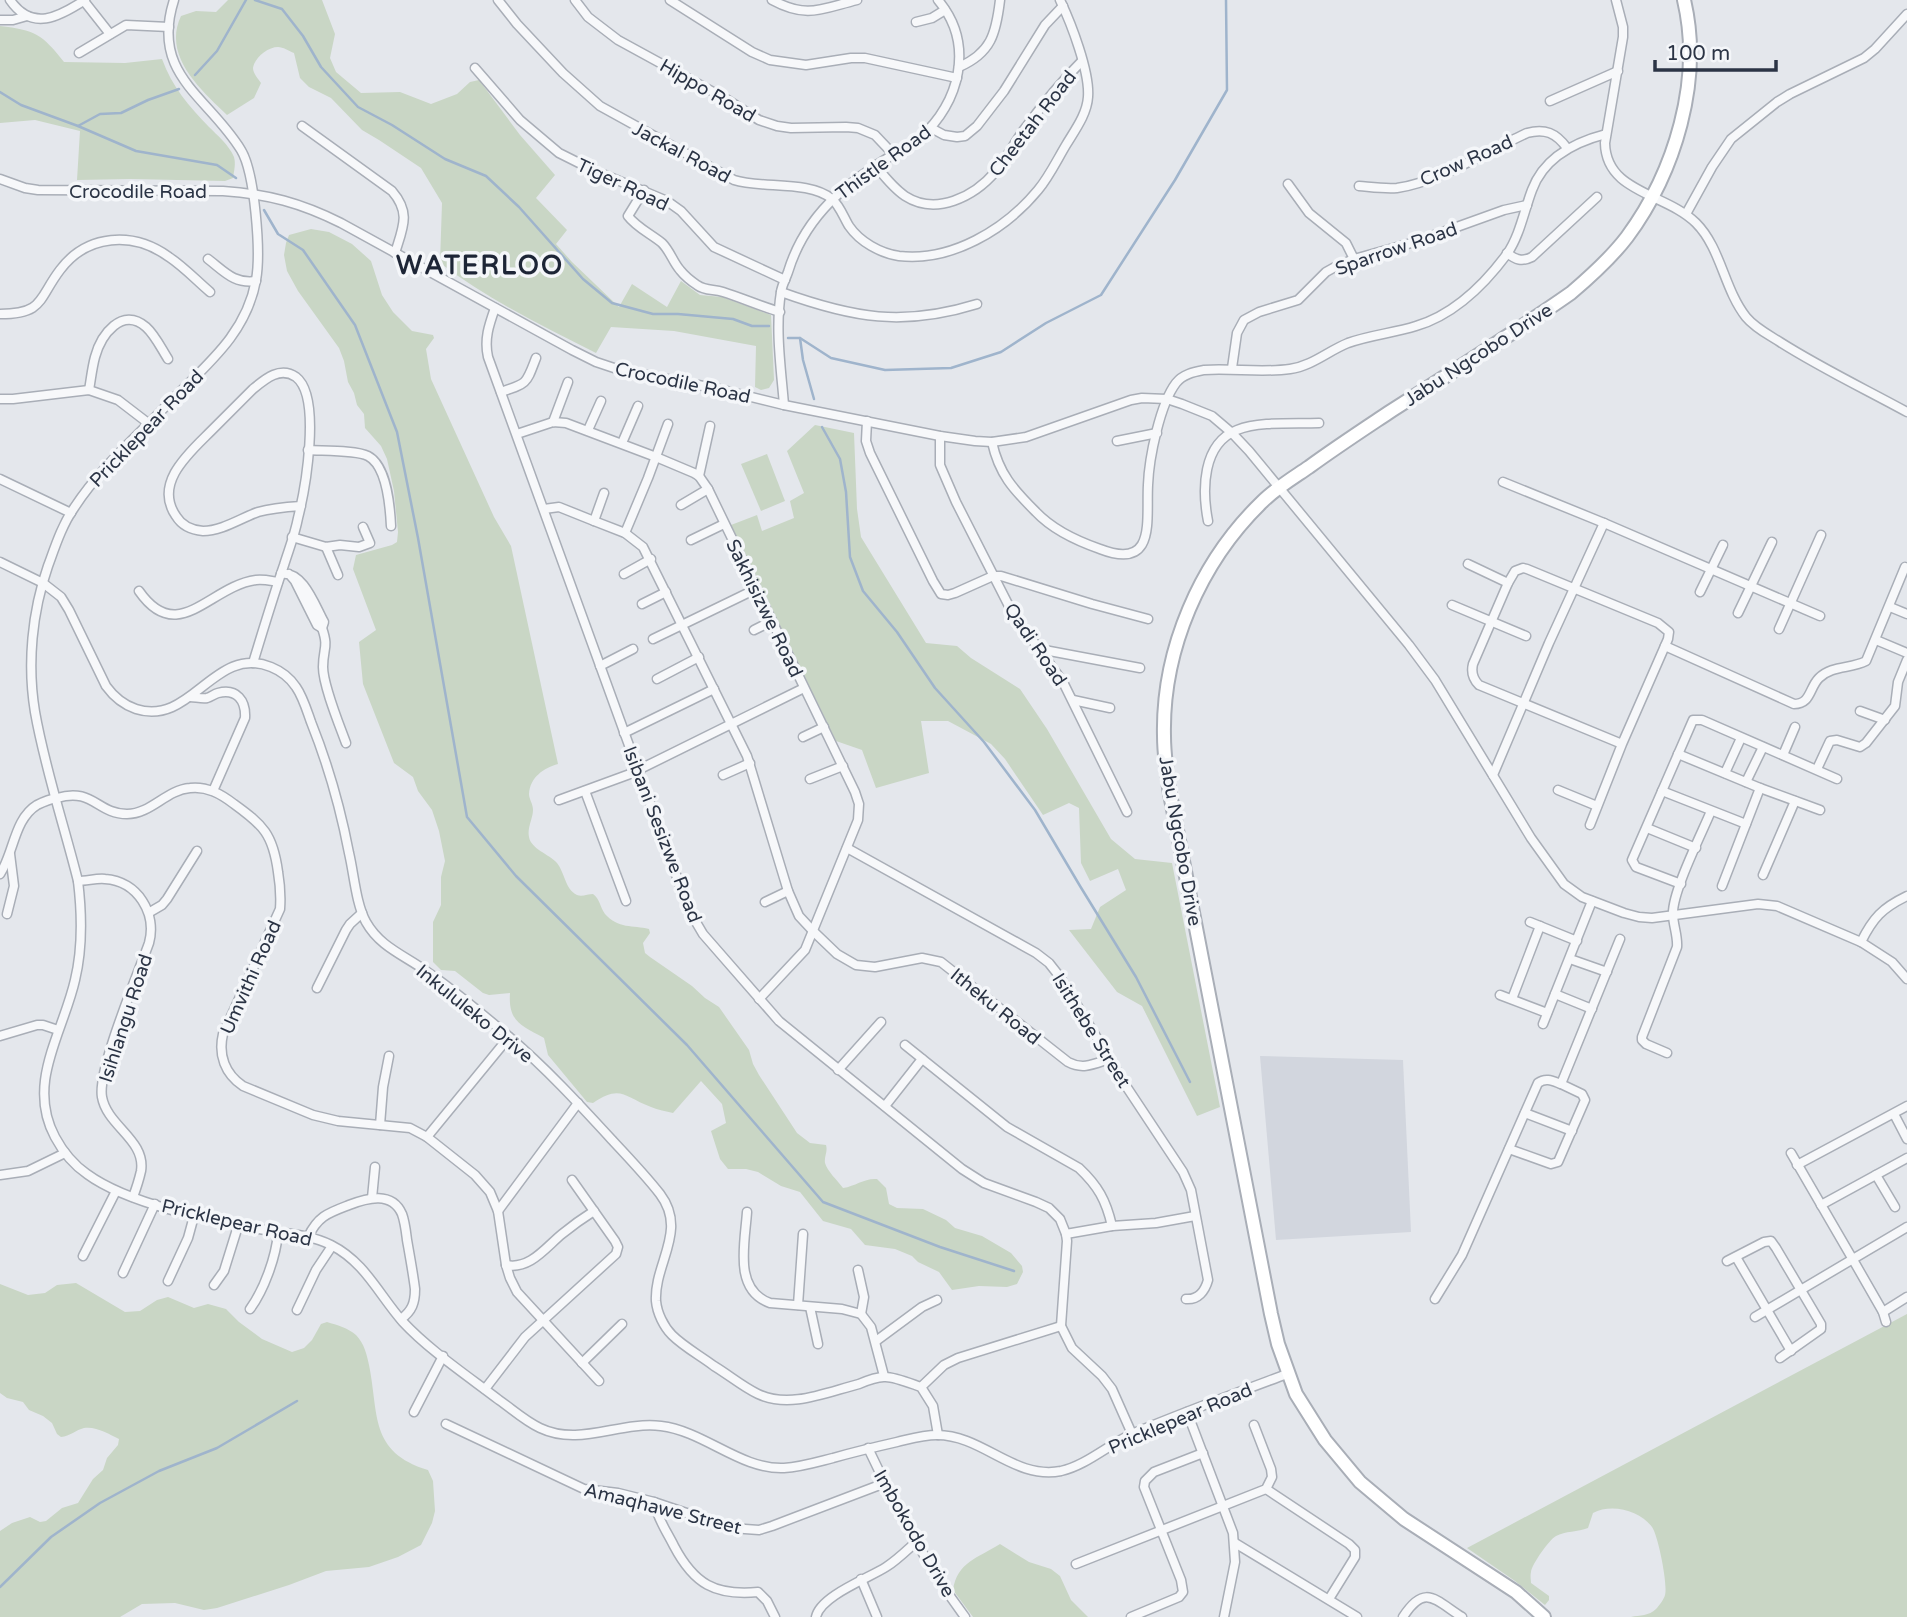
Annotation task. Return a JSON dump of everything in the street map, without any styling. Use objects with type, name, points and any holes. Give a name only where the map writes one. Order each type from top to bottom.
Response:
[{"type":"main road","name":"Jabu Ngcobo Drive","points":[[1544,1617],[1516,1592],[1404,1519],[1360,1482],[1325,1440],[1296,1395],[1287,1374],[1270,1314],[1170,794],[1164,735],[1168,679],[1180,631],[1201,583],[1227,542],[1262,501],[1348,439],[1570,293],[1590,277],[1627,237],[1671,154],[1687,94],[1691,53],[1690,29],[1684,0]]},
{"type":"street","points":[[10,0],[20,12],[38,19],[52,18],[84,0],[110,34]]},
{"type":"street","name":"Pricklepear Road","points":[[174,0],[169,27],[170,50],[181,78],[234,140],[242,152],[249,174],[258,248],[256,281],[245,314],[226,346],[111,460],[71,513],[43,583],[33,634],[32,687],[35,712],[78,881],[81,919],[75,982],[46,1066],[44,1087],[49,1122],[65,1153],[87,1174],[116,1191],[133,1197],[194,1216],[308,1237],[332,1245],[362,1268],[401,1319],[443,1356],[532,1424],[559,1435],[584,1435],[627,1426],[660,1426],[695,1435],[751,1462],[779,1468],[804,1465],[922,1436],[939,1435],[982,1446],[1025,1470],[1049,1472],[1072,1467],[1132,1434],[1287,1374]]},
{"type":"street","name":"Jackal Road","points":[[498,0],[563,73],[611,114],[734,180],[755,185],[809,190],[832,199]]},
{"type":"street","name":"Hippo Road","points":[[575,0],[588,17],[618,40],[759,120],[777,127],[858,128],[875,135],[893,154]]},
{"type":"street","points":[[670,0],[752,52],[770,60],[806,65],[864,58],[957,78]]},
{"type":"street","points":[[772,0],[800,11],[857,0]]},
{"type":"street","points":[[958,67],[977,58],[987,45],[996,26],[1000,0]]},
{"type":"street","points":[[1616,0],[1621,15],[1623,37],[1606,134],[1606,157],[1612,170],[1622,180],[1686,214],[1699,225],[1736,302],[1760,330],[1907,412]]},
{"type":"street","points":[[832,199],[855,233],[874,248],[890,254],[915,257],[956,249],[1010,218],[1046,179],[1087,106],[1088,88],[1082,61],[1062,3]]},
{"type":"street","points":[[931,128],[944,135],[957,137],[965,136],[977,126],[1004,91],[1062,3]]},
{"type":"street","points":[[916,22],[932,18],[943,4]]},
{"type":"street","name":"Thistle Road","points":[[784,405],[779,335],[781,292],[790,262],[816,217],[832,199],[845,186],[931,128],[949,102],[957,78],[958,43],[943,4]]},
{"type":"street","points":[[1686,214],[1723,148],[1731,139],[1790,94],[1864,58],[1907,14]]},
{"type":"street","points":[[0,20],[27,16]]},
{"type":"street","points":[[79,53],[131,24],[169,27]]},
{"type":"street","name":"Cheetah Road","points":[[875,165],[900,193],[916,202],[933,205],[959,199],[974,191],[995,173],[1032,118],[1082,61]]},
{"type":"street","name":"Tiger Road","points":[[475,68],[520,120],[559,153],[667,201],[681,211],[714,247],[785,280]]},
{"type":"street","points":[[1550,101],[1618,71]]},
{"type":"street","points":[[302,126],[398,198],[403,206],[404,219],[395,253]]},
{"type":"street","name":"Crow Road","points":[[1359,186],[1398,188],[1419,182],[1447,172],[1535,131],[1549,132],[1567,148]]},
{"type":"street","points":[[992,442],[1003,475],[1039,516],[1064,533],[1114,554],[1126,554],[1136,550],[1146,538],[1149,521],[1149,475],[1157,433],[1167,399],[1177,382],[1192,372],[1232,368],[1279,370],[1298,367],[1346,344],[1430,321],[1465,299],[1507,253],[1518,233],[1532,190],[1549,163],[1567,148],[1585,139],[1606,134]]},
{"type":"street","name":"Crocodile Road","points":[[0,179],[25,188],[59,191],[223,191],[252,193],[292,202],[314,210],[596,362],[643,375],[940,436],[992,442],[1017,438],[1043,432],[1097,411],[1142,398],[1167,399],[1212,416],[1232,433],[1280,487],[1409,645],[1435,680],[1564,884],[1592,901],[1639,917],[1750,905],[1768,905],[1784,909],[1861,942],[1892,962],[1907,979]]},
{"type":"street","points":[[1288,184],[1309,213],[1346,243],[1354,259]]},
{"type":"street","points":[[644,190],[628,216],[663,245],[680,271],[705,289],[719,290],[780,312]]},
{"type":"street","points":[[1507,253],[1521,260],[1532,257],[1597,197]]},
{"type":"street","name":"Sparrow Road","points":[[1232,368],[1237,333],[1244,320],[1259,312],[1298,300],[1326,272],[1354,259],[1527,205]]},
{"type":"street","points":[[0,314],[21,313],[37,305],[69,259],[92,244],[105,240],[135,242],[152,247],[169,257],[210,292]]},
{"type":"street","points":[[208,259],[235,280],[256,281]]},
{"type":"street","points":[[781,292],[844,312],[875,317],[933,315],[978,304]]},
{"type":"street","name":"Isibani Sesizwe Road","points":[[495,308],[486,347],[624,733],[679,883],[698,926],[711,945],[785,1026],[974,1178],[1049,1208],[1060,1219],[1066,1234]]},
{"type":"street","points":[[89,390],[96,352],[107,332],[122,320],[137,321],[146,327],[168,359]]},
{"type":"street","points":[[501,392],[523,384],[536,358]]},
{"type":"street","points":[[0,562],[43,583],[65,602],[106,686],[121,702],[141,711],[156,711],[172,708],[226,669],[253,663],[283,577],[301,506],[307,475],[309,415],[304,386],[294,376],[279,373],[253,389],[185,457],[175,471],[169,492],[171,506],[177,519],[187,527],[200,531],[218,528],[266,510],[301,506]]},
{"type":"street","points":[[554,422],[568,382]]},
{"type":"street","points":[[0,399],[89,390],[118,400],[148,423]]},
{"type":"street","points":[[588,430],[600,401]]},
{"type":"street","points":[[622,443],[638,406]]},
{"type":"street","points":[[867,421],[867,446],[939,591],[944,595],[993,576],[1008,577],[1148,620]]},
{"type":"street","points":[[517,434],[554,422],[566,423],[622,443],[699,476],[710,426]]},
{"type":"street","points":[[1208,521],[1205,486],[1209,461],[1216,447],[1232,433],[1250,427],[1318,423]]},
{"type":"street","points":[[625,533],[668,424]]},
{"type":"street","points":[[1117,441],[1157,433]]},
{"type":"street","name":"Qadi Road","points":[[940,436],[941,470],[993,576],[1012,612],[1059,675],[1127,812]]},
{"type":"street","points":[[308,450],[367,455],[379,463],[391,526]]},
{"type":"street","name":"Sakhisizwe Road","points":[[699,476],[708,489],[843,766],[855,792],[859,810],[858,820],[803,955],[759,999]]},
{"type":"street","points":[[0,479],[71,513]]},
{"type":"street","points":[[1503,482],[1819,616]]},
{"type":"street","points":[[681,505],[708,489]]},
{"type":"street","points":[[594,521],[604,493]]},
{"type":"street","name":"Itheku Road","points":[[544,509],[559,507],[625,533],[640,543],[651,559],[750,764],[788,891],[799,916],[813,932],[837,954],[856,965],[882,966],[922,958],[941,962],[1068,1062],[1075,1066],[1087,1066],[1109,1059]]},
{"type":"street","points":[[1493,775],[1604,523]]},
{"type":"street","points":[[691,540],[724,524]]},
{"type":"street","points":[[292,537],[326,547],[359,547],[370,543],[363,527]]},
{"type":"street","points":[[1779,629],[1821,535]]},
{"type":"street","points":[[1738,612],[1772,542]]},
{"type":"street","points":[[1700,592],[1723,545]]},
{"type":"street","points":[[326,547],[338,575]]},
{"type":"street","points":[[624,574],[651,559]]},
{"type":"street","points":[[1468,564],[1508,583]]},
{"type":"street","points":[[1665,646],[1798,704],[1806,701],[1816,681],[1826,672],[1866,661],[1905,567]]},
{"type":"street","points":[[1590,825],[1670,635],[1667,629],[1574,589],[1523,568],[1516,571],[1508,583],[1473,664],[1473,676],[1479,685],[1622,744]]},
{"type":"street","points":[[139,591],[153,608],[172,615],[186,612],[250,581],[292,574],[304,586],[324,622],[322,628],[327,642],[323,668],[346,743]]},
{"type":"street","points":[[653,639],[756,589]]},
{"type":"street","points":[[642,604],[666,592]]},
{"type":"street","points":[[1452,605],[1526,636]]},
{"type":"street","points":[[1890,607],[1907,614]]},
{"type":"street","points":[[754,630],[772,621]]},
{"type":"street","points":[[1875,640],[1907,653]]},
{"type":"street","points":[[600,666],[632,649]]},
{"type":"street","points":[[1039,649],[1140,668]]},
{"type":"street","points":[[657,679],[698,657]]},
{"type":"street","points":[[1817,769],[1830,741],[1837,740],[1860,747],[1885,720],[1897,702],[1898,682],[1907,660]]},
{"type":"street","name":"Inkululeko Drive","points":[[253,663],[272,667],[280,672],[294,684],[301,698],[336,790],[362,913],[381,942],[426,971],[509,1037],[557,1080],[661,1196],[668,1209],[671,1233],[656,1300],[661,1317],[671,1334],[759,1395],[777,1400],[794,1401],[884,1377]]},
{"type":"street","points":[[559,800],[631,774],[804,688]]},
{"type":"street","points":[[624,733],[714,690]]},
{"type":"street","points":[[0,874],[27,814],[37,805],[75,794],[114,812],[130,814],[150,807],[183,789],[213,791],[245,718],[244,706],[235,693],[217,693],[207,698],[190,697]]},
{"type":"street","points":[[1073,700],[1110,708]]},
{"type":"street","points":[[1860,711],[1885,720]]},
{"type":"street","points":[[1681,884],[1634,865],[1633,857],[1691,723],[1696,719],[1837,779]]},
{"type":"street","points":[[803,737],[824,727]]},
{"type":"street","points":[[1783,755],[1795,727]]},
{"type":"street","points":[[1725,773],[1741,738]]},
{"type":"street","points":[[1746,782],[1763,747]]},
{"type":"street","points":[[1678,754],[1820,810]]},
{"type":"street","points":[[723,775],[750,764]]},
{"type":"street","points":[[810,779],[843,766]]},
{"type":"street","points":[[1722,886],[1760,788]]},
{"type":"street","points":[[1558,790],[1597,806]]},
{"type":"street","name":"Umvithi Road","points":[[213,791],[250,816],[267,833],[274,848],[280,890],[278,915],[222,1039],[222,1056],[227,1072],[243,1086],[297,1110],[326,1118],[410,1128],[427,1138],[485,1184],[498,1211],[506,1265],[517,1292],[599,1381]]},
{"type":"street","points":[[585,791],[626,901]]},
{"type":"street","points":[[1662,791],[1746,824]]},
{"type":"street","points":[[1763,875],[1794,801]]},
{"type":"street","points":[[1667,1053],[1646,1044],[1642,1037],[1677,947],[1673,915],[1681,884],[1711,811]]},
{"type":"street","points":[[1647,828],[1696,848]]},
{"type":"street","name":"Isithebe Street","points":[[847,848],[1043,958],[1060,977],[1109,1059],[1183,1172],[1191,1190],[1208,1280],[1199,1295],[1186,1299]]},
{"type":"street","points":[[78,881],[118,881],[135,892],[150,912],[167,900],[197,851]]},
{"type":"street","points":[[7,914],[14,886],[10,854]]},
{"type":"street","points":[[765,902],[788,891]]},
{"type":"street","points":[[1861,942],[1875,917],[1907,896]]},
{"type":"street","points":[[1543,1024],[1592,901]]},
{"type":"street","name":"Isihlangu Road","points":[[133,1197],[141,1171],[140,1155],[134,1143],[104,1107],[101,1087],[112,1045],[149,943],[152,930],[150,912]]},
{"type":"street","points":[[317,988],[346,930],[362,913]]},
{"type":"street","points":[[1530,922],[1577,941]]},
{"type":"street","points":[[1512,999],[1540,926]]},
{"type":"street","points":[[1561,1084],[1620,939]]},
{"type":"street","points":[[1570,959],[1607,972]]},
{"type":"street","points":[[1555,994],[1592,1009]]},
{"type":"street","points":[[1500,995],[1547,1013]]},
{"type":"street","points":[[838,1070],[881,1022]]},
{"type":"street","points":[[0,1035],[37,1025],[58,1030]]},
{"type":"street","points":[[427,1138],[509,1037]]},
{"type":"street","points":[[905,1045],[1007,1127],[1079,1168],[1107,1204],[1112,1226]]},
{"type":"street","points":[[380,1125],[389,1056]]},
{"type":"street","points":[[885,1106],[922,1059]]},
{"type":"street","points":[[1435,1299],[1462,1255],[1538,1083],[1548,1080],[1561,1084],[1580,1093],[1584,1098],[1560,1160],[1554,1164],[1509,1149]]},
{"type":"street","points":[[498,1211],[578,1102]]},
{"type":"street","points":[[1797,1166],[1907,1106]]},
{"type":"street","points":[[1525,1113],[1572,1131]]},
{"type":"street","points":[[1894,1114],[1907,1139]]},
{"type":"street","points":[[0,1175],[28,1171],[65,1153]]},
{"type":"street","points":[[1791,1153],[1883,1312],[1886,1322]]},
{"type":"street","points":[[1821,1205],[1907,1158]]},
{"type":"street","points":[[372,1198],[375,1167]]},
{"type":"street","points":[[1876,1175],[1895,1207]]},
{"type":"street","points":[[485,1389],[518,1345],[616,1254],[617,1244],[572,1180]]},
{"type":"street","points":[[83,1256],[116,1191]]},
{"type":"street","points":[[308,1237],[313,1226],[322,1217],[372,1198],[391,1201],[404,1220],[415,1297],[409,1313],[401,1319]]},
{"type":"street","points":[[123,1273],[155,1204]]},
{"type":"street","points":[[506,1265],[517,1266],[530,1262],[568,1229],[594,1211]]},
{"type":"street","points":[[747,1212],[744,1266],[752,1293],[770,1303],[849,1310],[861,1314],[868,1322],[876,1341],[884,1377],[921,1387],[933,1406],[939,1435]]},
{"type":"street","points":[[168,1281],[188,1238],[194,1216]]},
{"type":"street","points":[[1132,1434],[1112,1388],[1072,1348],[1060,1326],[1066,1234],[1195,1216]]},
{"type":"street","points":[[214,1285],[224,1271],[238,1226]]},
{"type":"street","points":[[1755,1317],[1907,1228]]},
{"type":"street","points":[[250,1309],[258,1299],[272,1264],[278,1233]]},
{"type":"street","points":[[798,1305],[803,1234]]},
{"type":"street","points":[[1727,1261],[1771,1241],[1821,1324],[1821,1329],[1780,1358]]},
{"type":"street","points":[[298,1310],[316,1270],[332,1245]]},
{"type":"street","points":[[1736,1257],[1791,1351]]},
{"type":"street","points":[[858,1270],[864,1297],[861,1314]]},
{"type":"street","points":[[1883,1312],[1907,1297]]},
{"type":"street","points":[[876,1341],[922,1307],[937,1300]]},
{"type":"street","points":[[810,1307],[818,1344]]},
{"type":"street","points":[[582,1363],[622,1324]]},
{"type":"street","points":[[921,1387],[944,1366],[958,1358],[1060,1326]]},
{"type":"street","points":[[414,1412],[443,1356]]},
{"type":"street","points":[[1187,1412],[1231,1525],[1235,1543],[1233,1577],[1224,1617]]},
{"type":"street","name":"Amaqhawe Street","points":[[446,1424],[467,1429],[584,1489],[618,1493],[654,1502],[731,1528],[760,1530],[885,1482]]},
{"type":"street","points":[[1076,1564],[1265,1489],[1272,1477],[1271,1469],[1254,1425]]},
{"type":"street","name":"Imbokodo Drive","points":[[868,1448],[916,1542],[965,1617]]},
{"type":"street","points":[[1131,1617],[1179,1597],[1183,1592],[1181,1580],[1144,1488],[1144,1481],[1154,1472],[1203,1453]]},
{"type":"street","points":[[1265,1489],[1355,1550],[1355,1557],[1329,1599]]},
{"type":"street","points":[[654,1502],[658,1520],[685,1566],[710,1586],[722,1591],[758,1592],[767,1601],[775,1617]]},
{"type":"street","points":[[816,1617],[821,1606],[860,1579],[886,1567],[916,1542]]},
{"type":"street","points":[[1235,1543],[1357,1617]]},
{"type":"street","points":[[860,1579],[877,1617]]},
{"type":"street","points":[[1403,1617],[1414,1602],[1423,1597],[1432,1598],[1462,1617]]},
{"type":"shaded area","points":[[1260,1056],[1403,1060],[1411,1232],[1276,1240]]},
{"type":"green space","points":[[228,0],[322,0],[335,34],[330,58],[336,72],[361,93],[400,92],[431,104],[457,94],[470,82],[479,80],[520,135],[555,175],[536,198],[567,230],[556,244],[572,262],[619,307],[632,284],[667,307],[681,281],[700,295],[722,297],[771,315],[774,380],[769,388],[761,390],[755,387],[756,346],[674,331],[611,327],[596,353],[516,311],[458,276],[440,263],[442,203],[421,168],[362,130],[331,98],[309,87],[300,78],[294,53],[278,47],[263,53],[253,68],[261,83],[254,98],[227,115],[187,71],[180,58],[176,31],[181,16],[196,11],[216,12]]},
{"type":"green space","points":[[0,26],[22,29],[37,35],[50,45],[64,62],[125,63],[162,59],[182,96],[232,153],[235,162],[233,178],[225,181],[77,180],[80,131],[35,120],[0,123]]},
{"type":"green space","points":[[311,229],[329,232],[352,244],[371,261],[382,295],[393,312],[412,331],[433,335],[434,338],[426,349],[431,379],[494,517],[511,546],[558,764],[539,774],[530,788],[533,810],[530,841],[557,863],[573,892],[579,896],[593,894],[605,914],[615,922],[649,929],[650,933],[643,943],[645,953],[719,1007],[749,1050],[759,1075],[797,1133],[810,1143],[826,1145],[826,1166],[843,1188],[877,1179],[886,1188],[889,1204],[897,1208],[923,1209],[946,1220],[955,1228],[982,1236],[1011,1253],[1022,1266],[1023,1272],[1017,1284],[952,1290],[939,1272],[918,1262],[912,1256],[895,1249],[865,1245],[851,1229],[823,1221],[800,1192],[781,1186],[758,1172],[728,1169],[720,1159],[711,1131],[726,1123],[722,1104],[701,1081],[673,1113],[617,1093],[593,1103],[587,1102],[548,1055],[544,1038],[523,1026],[514,1017],[510,993],[483,993],[455,971],[441,970],[433,962],[433,922],[441,905],[441,877],[445,861],[439,831],[432,810],[418,791],[413,777],[394,763],[363,684],[359,642],[376,630],[353,569],[356,555],[397,542],[394,491],[387,459],[381,446],[365,428],[364,414],[357,405],[348,382],[339,348],[287,271],[284,255],[289,235]]},
{"type":"green space","points":[[815,425],[854,433],[857,509],[861,537],[926,643],[957,646],[1020,689],[1047,729],[1111,839],[1135,859],[1172,863],[1220,1107],[1197,1116],[1142,1006],[1117,992],[1069,930],[1091,929],[1100,907],[1126,890],[1118,869],[1090,881],[1081,863],[1079,808],[1069,803],[1043,815],[1005,759],[991,744],[948,721],[921,721],[929,773],[876,788],[862,750],[836,741],[731,525],[757,515],[762,531],[794,518],[790,501],[804,493],[787,451]]},
{"type":"green space","points":[[767,454],[785,501],[761,511],[741,464]]},
{"type":"green space","points":[[76,1283],[125,1312],[140,1311],[157,1300],[168,1297],[194,1308],[208,1304],[226,1309],[262,1339],[292,1352],[304,1348],[321,1324],[327,1322],[356,1335],[366,1353],[380,1429],[386,1442],[395,1453],[428,1470],[433,1481],[435,1511],[421,1545],[369,1567],[326,1571],[217,1608],[204,1610],[175,1603],[142,1604],[120,1617],[0,1617],[0,1531],[12,1523],[30,1517],[40,1522],[46,1521],[62,1508],[78,1503],[118,1445],[119,1439],[93,1428],[84,1428],[61,1437],[52,1423],[43,1416],[29,1410],[23,1402],[7,1398],[0,1393],[0,1284],[28,1295],[45,1293],[57,1285]]},
{"type":"green space","points":[[1907,1314],[1907,1617],[1631,1617],[1656,1609],[1666,1590],[1664,1571],[1652,1527],[1640,1516],[1625,1510],[1608,1509],[1593,1513],[1588,1528],[1560,1534],[1545,1547],[1532,1568],[1531,1583],[1549,1596],[1545,1605],[1467,1548]]},
{"type":"green space","points":[[1000,1544],[1029,1562],[1051,1569],[1060,1576],[1071,1600],[1088,1617],[973,1617],[953,1590],[955,1581],[970,1562]]},
{"type":"waterway","points":[[195,75],[217,51],[246,0]]},
{"type":"waterway","points":[[255,0],[282,9],[303,36],[321,67],[358,107],[445,159],[486,176],[519,207],[583,279],[612,303],[653,314],[733,319],[752,326],[769,326]]},
{"type":"waterway","points":[[788,338],[800,338],[831,358],[885,370],[951,368],[1001,352],[1046,323],[1101,295],[1175,180],[1227,90],[1226,0]]},
{"type":"waterway","points":[[78,126],[100,114],[121,113],[179,89]]},
{"type":"waterway","points":[[0,92],[21,105],[136,151],[217,165],[236,178]]},
{"type":"waterway","points":[[264,210],[278,234],[303,250],[355,325],[397,432],[467,817],[516,876],[687,1045],[823,1202],[940,1247],[1014,1271]]},
{"type":"waterway","points":[[800,338],[814,399]]},
{"type":"waterway","points":[[822,427],[840,459],[846,492],[850,557],[863,591],[897,632],[935,688],[984,742],[1035,810],[1136,977],[1190,1082]]},
{"type":"waterway","points":[[0,1587],[51,1537],[100,1503],[159,1471],[217,1448],[297,1401]]},
{"type":"district","name":"WATERLOO","points":[[480,265]]}]
